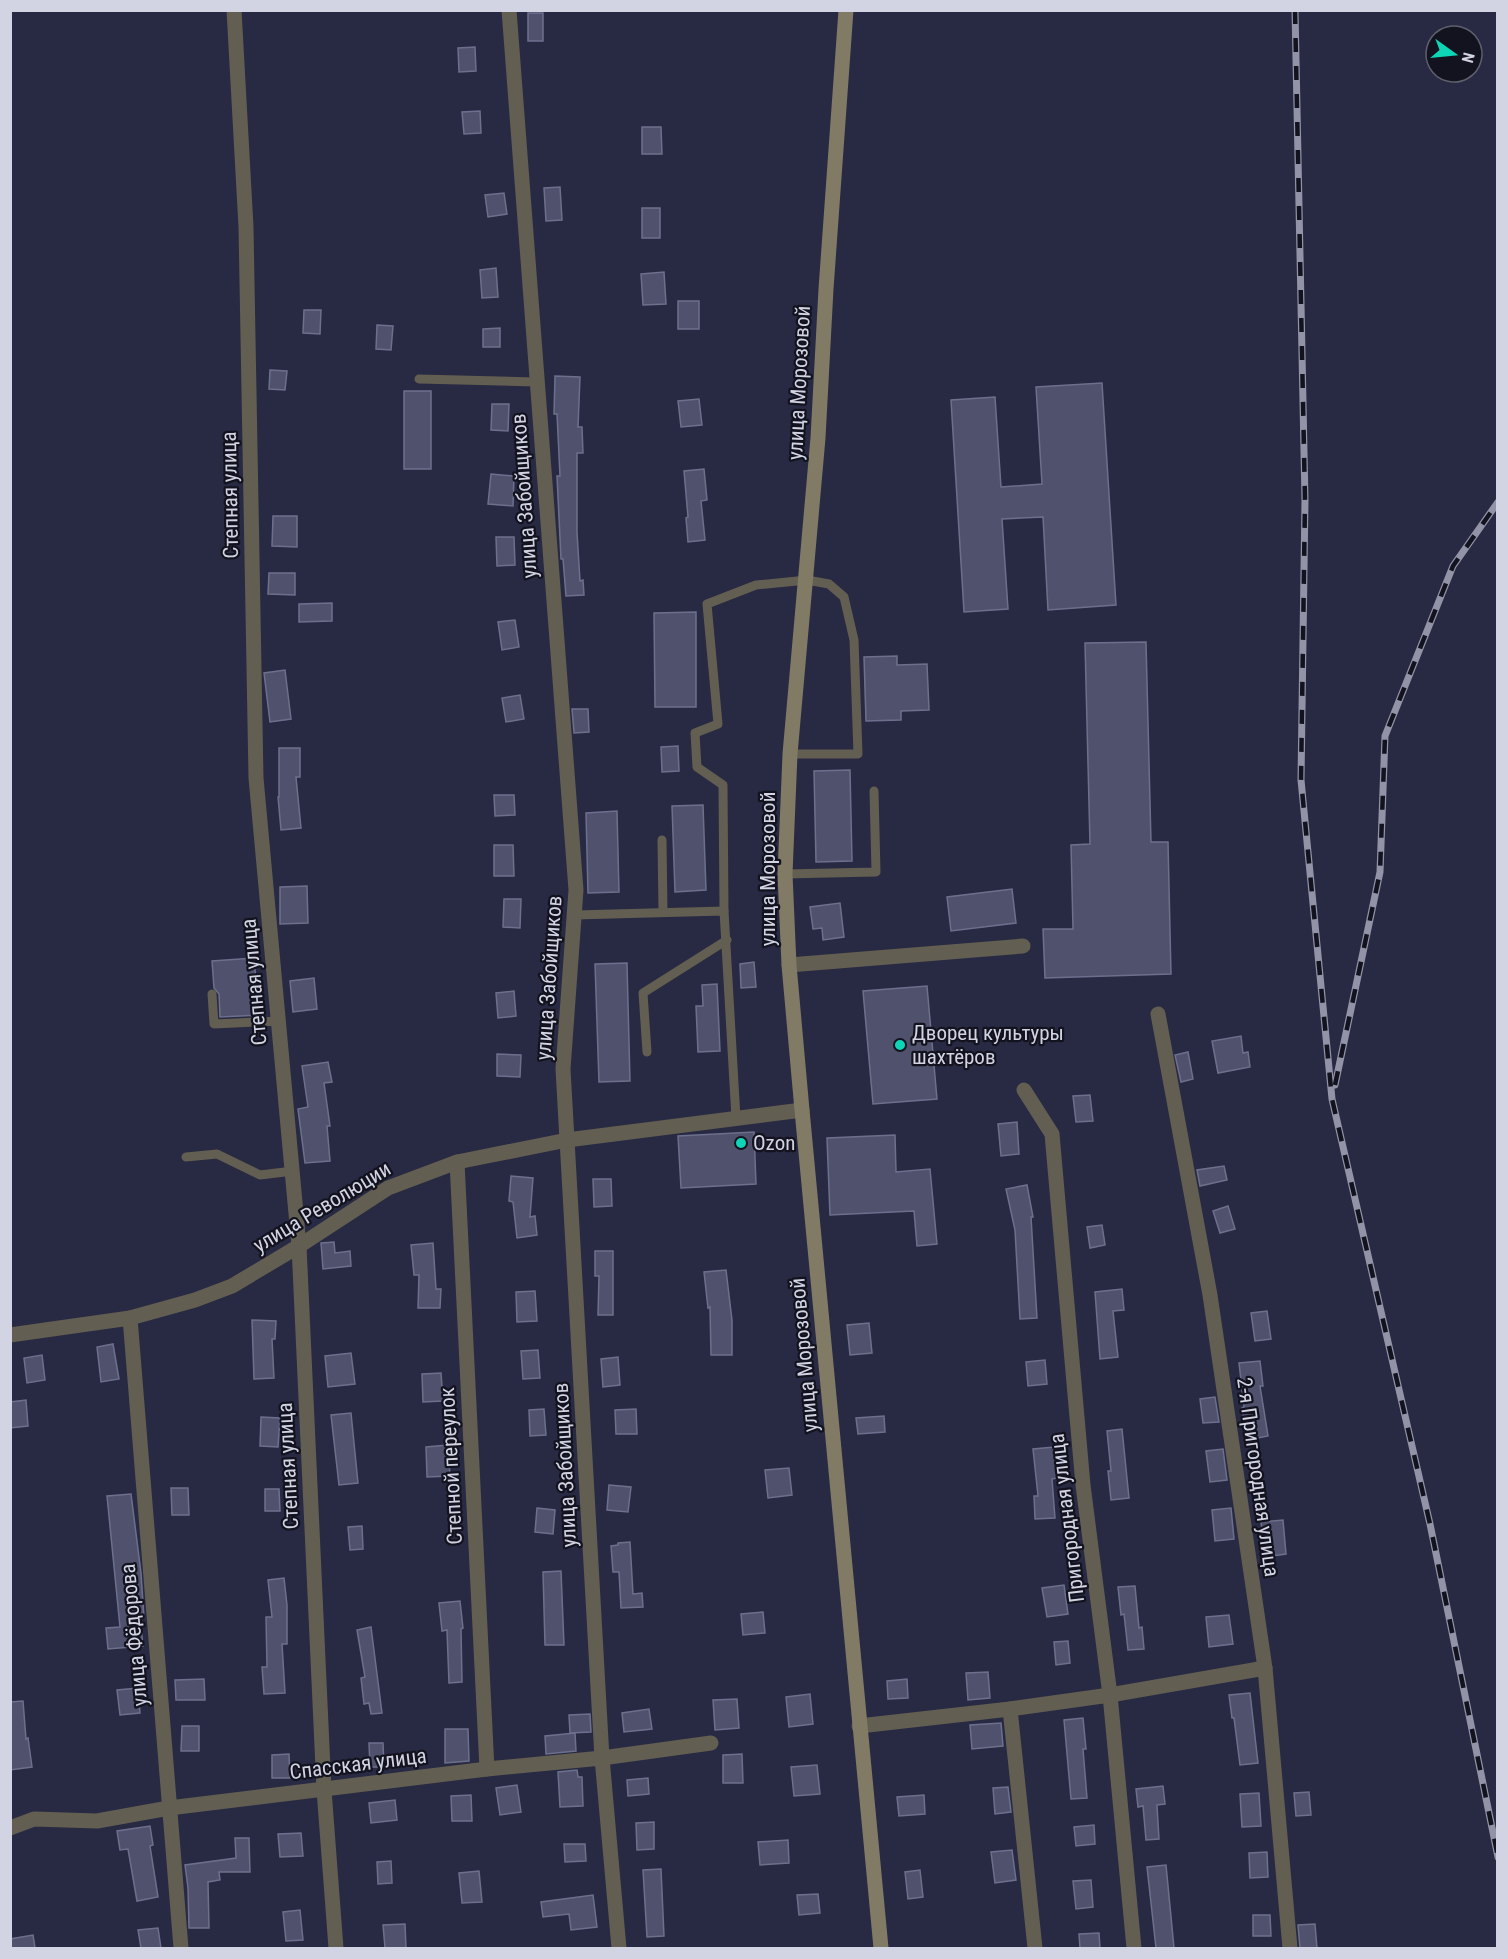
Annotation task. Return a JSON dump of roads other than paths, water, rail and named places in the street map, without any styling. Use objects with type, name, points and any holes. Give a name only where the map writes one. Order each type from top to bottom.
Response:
[{"type":"main road","name":"улица Морозовой","points":[[846,10],[818,438],[790,754],[785,874],[789,966],[881,1948]]},
{"type":"street","name":"Степная улица","points":[[234,10],[246,227],[256,778],[299,1245],[324,1790],[336,1948]]},
{"type":"street","name":"улица Забойщиков","points":[[508,10],[576,890],[563,1069],[602,1758],[619,1948]]},
{"type":"street","points":[[789,966],[1023,946]]},
{"type":"street","name":"2-я Пригородная улица","points":[[1158,1014],[1210,1295],[1265,1668],[1290,1948]]},
{"type":"street","name":"Пригородная улица","points":[[1024,1090],[1052,1134],[1083,1485],[1110,1695],[1134,1948]]},
{"type":"street","name":"улица Революции","points":[[10,1335],[130,1318],[195,1300],[232,1286],[388,1188],[457,1162],[567,1140],[802,1110]]},
{"type":"street","name":"Степной переулок","points":[[457,1162],[487,1769]]},
{"type":"street","name":"улица Фёдорова","points":[[130,1318],[181,1948]]},
{"type":"street","points":[[859,1726],[1110,1695],[1265,1668]]},
{"type":"street","points":[[1010,1709],[1035,1948]]},
{"type":"street","name":"Спасская улица","points":[[10,1828],[34,1819],[97,1821],[168,1808],[487,1769],[602,1758],[711,1743]]},
{"type":"lane","points":[[419,379],[536,382]]},
{"type":"lane","points":[[736,1118],[724,911],[723,785],[697,767],[695,733],[718,724],[707,604],[756,585],[807,580],[829,584],[844,597],[854,640],[858,754],[790,754]]},
{"type":"lane","points":[[785,874],[876,872],[874,791]]},
{"type":"lane","points":[[662,840],[663,912]]},
{"type":"lane","points":[[575,915],[724,911]]},
{"type":"lane","points":[[646,1052],[643,993],[727,940]]},
{"type":"lane","points":[[212,994],[213,1024],[279,1021]]},
{"type":"lane","points":[[186,1157],[217,1154],[260,1175],[293,1171]]},
{"type":"railway","points":[[1295,10],[1305,500],[1301,780],[1332,1099],[1430,1524],[1498,1857]]},
{"type":"railway","points":[[1335,1085],[1380,872],[1385,736],[1453,566],[1498,502]]},
{"type":"place","name":"Дворец культуры шахтёров","points":[[900,1045]]},
{"type":"place","name":"Ozon","points":[[741,1143]]}]
